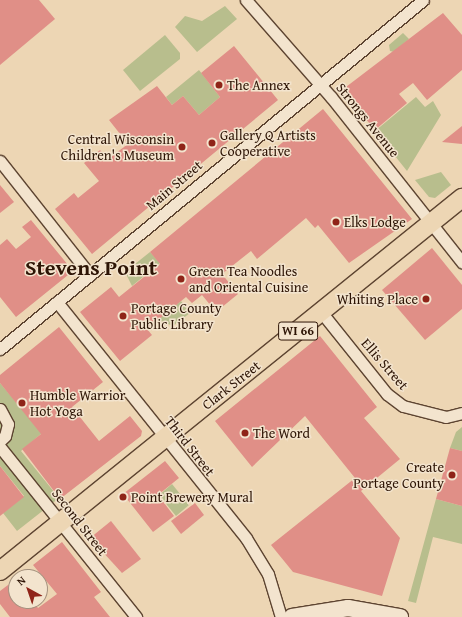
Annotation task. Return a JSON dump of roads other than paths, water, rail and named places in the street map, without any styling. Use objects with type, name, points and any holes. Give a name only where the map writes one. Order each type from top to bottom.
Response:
[{"type":"main road","name":"Clark Street","points":[[0,571],[164,437],[322,313],[462,198]]},
{"type":"street","name":"Strongs Avenue","points":[[246,0],[320,86],[462,262]]},
{"type":"street","name":"Main Street","points":[[0,349],[423,0]]},
{"type":"street","points":[[0,161],[90,275]]},
{"type":"street","name":"Third Street","points":[[57,302],[261,560],[282,617]]},
{"type":"street","name":"Ellis Street","points":[[322,313],[388,394],[403,406],[446,416],[462,412]]},
{"type":"street","points":[[0,409],[8,424],[5,436],[0,441]]},
{"type":"street","name":"Second Street","points":[[0,447],[62,521],[136,617]]},
{"type":"street","points":[[292,617],[348,608],[400,617]]},
{"type":"place","name":"The Annex","points":[[219,85]]},
{"type":"place","name":"Gallery Q Artists Cooperative","points":[[212,143]]},
{"type":"place","name":"Central Wisconsin Children's Museum","points":[[182,147]]},
{"type":"place","name":"Elks Lodge","points":[[336,222]]},
{"type":"place","name":"Green Tea Noodles and Oriental Cuisine","points":[[181,279]]},
{"type":"place","name":"Whiting Place","points":[[426,299]]},
{"type":"place","name":"Portage County Public Library","points":[[123,316]]},
{"type":"place","name":"Humble Warrior Hot Yoga","points":[[22,403]]},
{"type":"place","name":"The Word","points":[[245,433]]},
{"type":"place","name":"Create Portage County","points":[[452,475]]},
{"type":"place","name":"Point Brewery Mural","points":[[123,497]]},
{"type":"district","name":"Stevens Point","points":[[91,268]]}]
